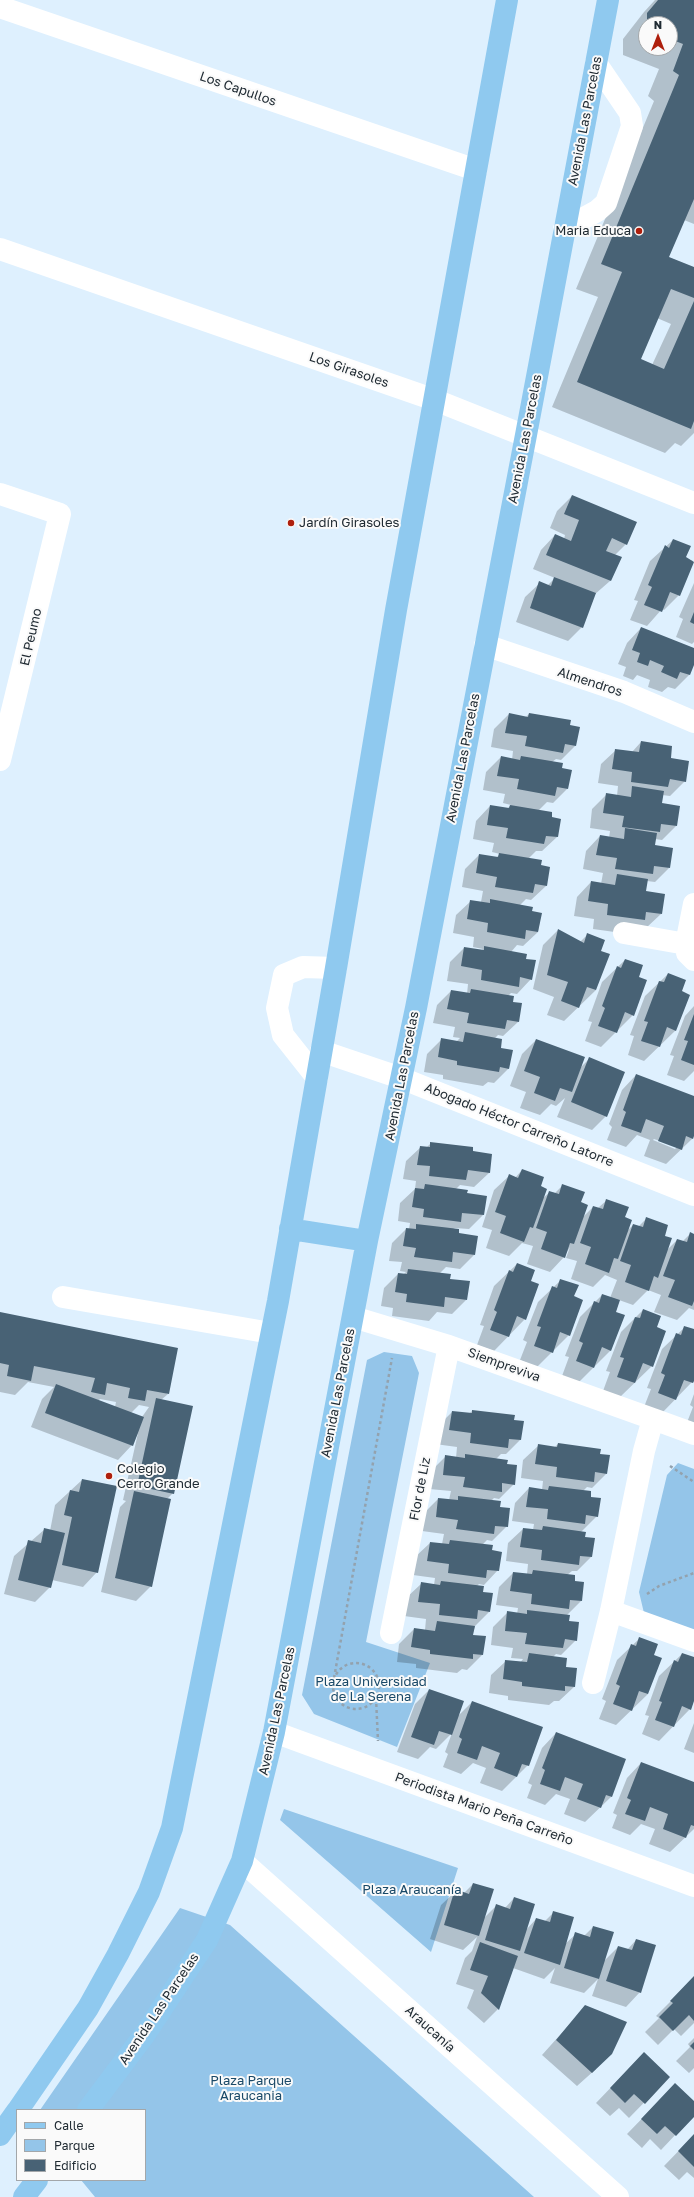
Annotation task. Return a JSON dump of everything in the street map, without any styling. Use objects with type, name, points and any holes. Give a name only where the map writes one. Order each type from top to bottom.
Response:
[{"type":"main road","points":[[18,2109],[88,2008],[118,1954],[148,1892],[172,1828],[272,1333],[336,968],[396,610],[507,0]]},
{"type":"main road","name":"Avenida Las Parcelas","points":[[89,2109],[145,2034],[206,1940],[242,1860],[274,1732],[367,1241],[526,435],[608,0]]},
{"type":"main road","points":[[290,1229],[367,1241]]},
{"type":"main road","points":[[0,2136],[16,2112]]},
{"type":"main road","points":[[24,2197],[36,2181]]},
{"type":"street","name":"Los Capullos","points":[[0,7],[476,170]]},
{"type":"street","points":[[564,229],[597,211],[606,203],[632,126],[630,113],[596,63]]},
{"type":"street","name":"Los Girasoles","points":[[0,249],[435,400],[694,503]]},
{"type":"street","name":"El Peumo","points":[[0,494],[60,514],[6,712],[0,760]]},
{"type":"street","name":"Almendros","points":[[485,645],[624,692],[694,722]]},
{"type":"street","points":[[624,933],[690,952],[694,904]]},
{"type":"street","points":[[317,1078],[283,1035],[277,1008],[284,975],[303,967],[336,968]]},
{"type":"street","name":"Abogado Héctor Carreño Latorre","points":[[321,1051],[400,1078],[694,1195]]},
{"type":"street","points":[[63,1297],[272,1333]]},
{"type":"street","name":"Siempreviva","points":[[353,1317],[449,1346],[694,1434]]},
{"type":"street","name":"Flor de Liz","points":[[391,1633],[449,1346]]},
{"type":"street","points":[[593,1683],[615,1613],[644,1452],[653,1419]]},
{"type":"street","points":[[615,1613],[694,1641]]},
{"type":"street","name":"Periodista Mario Peña Carreño","points":[[274,1732],[694,1886]]},
{"type":"street","name":"Araucanía","points":[[242,1860],[618,2197]]},
{"type":"path","points":[[376,1697],[365,1708],[357,1710],[343,1705],[334,1693],[334,1678],[397,1330]]},
{"type":"path","points":[[615,1613],[659,1586],[694,1573]]},
{"type":"path","points":[[334,1678],[344,1666],[351,1664],[366,1665],[372,1669],[379,1683],[376,1697],[379,1771]]},
{"type":"green space","name":"Plaza Universidad de La Serena","points":[[384,1352],[412,1356],[419,1373],[366,1642],[430,1663],[397,1747],[314,1714],[302,1695],[367,1360]]},
{"type":"green space","points":[[678,1463],[694,1469],[694,1630],[644,1613],[639,1592],[667,1475]]},
{"type":"green space","name":"Plaza Araucanía","points":[[284,1809],[458,1868],[431,1952],[280,1820]]},
{"type":"green space","name":"Plaza Parque Araucania","points":[[180,1908],[230,1925],[534,2197],[95,2197],[82,2181],[146,2181],[146,2109],[41,2109]]},
{"type":"building","points":[[658,0],[694,0],[694,199],[669,257],[694,267],[694,298],[671,289],[641,359],[664,369],[694,301],[694,421],[691,429],[577,382],[622,272],[601,264],[679,75],[673,71],[683,44],[678,42],[678,16],[647,16],[647,13]]},
{"type":"building","points":[[572,495],[637,522],[627,545],[612,538],[606,551],[622,557],[611,581],[546,555],[555,534],[571,541],[579,520],[564,514]]},
{"type":"building","points":[[673,539],[691,546],[686,557],[694,562],[680,596],[670,592],[662,612],[644,605],[652,587],[648,585],[665,545],[669,548]]},
{"type":"building","points":[[554,577],[596,593],[583,628],[530,608],[539,581],[551,586]]},
{"type":"building","points":[[694,612],[694,624],[690,622]]},
{"type":"building","points":[[641,627],[694,648],[694,665],[690,675],[680,672],[677,679],[661,672],[664,666],[650,660],[648,666],[637,662],[640,653],[632,650]]},
{"type":"building","points":[[509,713],[528,717],[529,713],[571,720],[570,725],[580,727],[576,746],[565,744],[563,753],[525,746],[527,736],[505,733]]},
{"type":"building","points":[[641,741],[672,746],[671,758],[689,761],[686,782],[670,779],[668,787],[631,782],[632,772],[612,769],[615,749],[639,752]]},
{"type":"building","points":[[501,756],[520,760],[521,756],[563,763],[562,768],[572,770],[568,789],[557,787],[555,796],[517,789],[519,779],[497,776]]},
{"type":"building","points":[[632,786],[664,791],[662,803],[680,806],[677,826],[661,824],[660,832],[622,827],[624,816],[603,813],[606,793],[631,797]]},
{"type":"building","points":[[490,805],[509,808],[510,805],[552,812],[552,817],[561,819],[558,837],[546,836],[544,844],[506,838],[508,828],[487,825]]},
{"type":"building","points":[[625,828],[657,833],[655,845],[673,848],[670,868],[654,866],[653,874],[615,869],[617,858],[596,855],[600,835],[624,839]]},
{"type":"building","points":[[499,853],[542,860],[541,865],[550,867],[547,886],[535,884],[533,893],[495,887],[497,877],[476,873],[479,854],[498,857]]},
{"type":"building","points":[[617,874],[648,879],[646,891],[665,894],[662,914],[646,912],[645,920],[607,915],[608,904],[588,901],[591,881],[615,885]]},
{"type":"building","points":[[490,899],[533,907],[532,911],[542,913],[538,932],[526,930],[525,939],[487,932],[488,923],[467,919],[470,900],[490,903]]},
{"type":"building","points":[[558,929],[584,943],[587,933],[605,940],[601,951],[610,954],[596,990],[587,987],[579,1008],[561,1001],[568,982],[547,975]]},
{"type":"building","points":[[484,946],[527,954],[526,959],[536,960],[532,980],[520,977],[519,987],[481,980],[482,970],[461,966],[464,947],[484,950]]},
{"type":"building","points":[[625,959],[643,965],[639,977],[647,980],[634,1016],[625,1012],[617,1033],[598,1026],[605,1008],[602,1006],[617,966],[621,968]]},
{"type":"building","points":[[668,973],[686,980],[682,991],[690,995],[676,1031],[667,1027],[660,1047],[641,1041],[648,1022],[644,1021],[659,981],[664,982]]},
{"type":"building","points":[[471,989],[514,996],[513,1002],[522,1003],[519,1022],[507,1020],[505,1029],[467,1023],[469,1013],[447,1009],[451,990],[470,993]]},
{"type":"building","points":[[694,1014],[694,1065],[681,1060],[688,1041],[684,1040]]},
{"type":"building","points":[[465,1032],[502,1039],[501,1048],[513,1050],[509,1069],[500,1067],[499,1072],[457,1065],[457,1061],[438,1057],[441,1038],[463,1042]]},
{"type":"building","points":[[536,1039],[585,1057],[572,1092],[560,1088],[555,1101],[534,1093],[540,1077],[524,1071]]},
{"type":"building","points":[[589,1057],[625,1072],[607,1117],[571,1102]]},
{"type":"building","points":[[636,1074],[694,1096],[694,1136],[693,1139],[686,1136],[682,1150],[658,1141],[664,1126],[646,1119],[641,1133],[621,1126],[626,1112],[623,1110]]},
{"type":"building","points":[[430,1142],[473,1147],[473,1151],[492,1154],[490,1173],[468,1170],[466,1180],[429,1176],[430,1166],[417,1165],[420,1146],[430,1147]]},
{"type":"building","points":[[522,1169],[544,1177],[541,1186],[547,1189],[533,1228],[530,1227],[524,1242],[500,1233],[506,1216],[495,1212],[509,1174],[518,1178]]},
{"type":"building","points":[[425,1184],[468,1190],[467,1193],[487,1196],[484,1215],[462,1213],[461,1222],[423,1217],[424,1209],[412,1207],[415,1188],[424,1189]]},
{"type":"building","points":[[562,1184],[585,1192],[581,1202],[588,1205],[574,1244],[570,1243],[565,1258],[541,1249],[547,1232],[536,1228],[549,1191],[559,1194]]},
{"type":"building","points":[[606,1199],[629,1207],[625,1217],[632,1220],[618,1259],[614,1258],[609,1273],[585,1264],[591,1247],[580,1243],[593,1206],[603,1209]]},
{"type":"building","points":[[646,1217],[668,1225],[665,1236],[672,1238],[658,1278],[654,1276],[649,1291],[625,1282],[631,1265],[620,1261],[633,1224],[643,1227]]},
{"type":"building","points":[[416,1224],[459,1229],[459,1233],[478,1236],[475,1255],[453,1252],[452,1262],[414,1257],[416,1248],[403,1246],[406,1228],[416,1229]]},
{"type":"building","points":[[690,1232],[694,1234],[694,1301],[692,1306],[668,1297],[675,1280],[663,1276],[677,1239],[687,1242]]},
{"type":"building","points":[[517,1263],[535,1270],[531,1281],[539,1284],[526,1320],[517,1316],[509,1337],[490,1330],[497,1312],[494,1310],[509,1270],[513,1272]]},
{"type":"building","points":[[408,1269],[451,1274],[450,1279],[470,1281],[467,1300],[445,1297],[444,1307],[406,1302],[407,1294],[395,1292],[398,1273],[407,1274]]},
{"type":"building","points":[[560,1279],[579,1285],[574,1296],[583,1300],[570,1336],[560,1332],[553,1353],[534,1346],[541,1327],[537,1326],[552,1286],[557,1288]]},
{"type":"building","points":[[602,1294],[620,1300],[616,1312],[625,1315],[611,1351],[602,1347],[594,1368],[576,1361],[583,1343],[579,1341],[594,1301],[599,1303]]},
{"type":"building","points":[[643,1309],[661,1316],[657,1327],[666,1331],[653,1367],[643,1363],[635,1383],[617,1377],[624,1358],[620,1357],[635,1317],[640,1318]]},
{"type":"building","points":[[0,1312],[178,1348],[169,1394],[147,1390],[145,1401],[128,1398],[130,1388],[107,1383],[105,1395],[91,1392],[95,1378],[34,1366],[31,1381],[7,1376],[9,1365],[0,1363]]},
{"type":"building","points":[[684,1326],[694,1329],[694,1381],[693,1383],[684,1380],[676,1400],[658,1393],[665,1375],[661,1373],[676,1333],[681,1335]]},
{"type":"building","points":[[56,1384],[144,1417],[133,1446],[45,1413]]},
{"type":"building","points":[[156,1398],[193,1406],[174,1494],[137,1486]]},
{"type":"building","points":[[472,1410],[515,1415],[514,1420],[524,1421],[521,1440],[509,1439],[508,1448],[470,1443],[471,1433],[449,1430],[452,1411],[472,1413]]},
{"type":"building","points":[[558,1443],[601,1449],[600,1454],[610,1455],[607,1474],[595,1472],[594,1482],[556,1477],[557,1467],[535,1464],[538,1444],[557,1447]]},
{"type":"building","points":[[465,1454],[508,1460],[507,1464],[517,1465],[515,1485],[502,1483],[502,1492],[463,1487],[465,1477],[443,1475],[445,1455],[465,1458]]},
{"type":"building","points":[[82,1479],[117,1486],[98,1573],[62,1565],[72,1517],[64,1515],[70,1490],[79,1492]]},
{"type":"building","points":[[549,1486],[591,1491],[591,1497],[601,1498],[598,1517],[586,1515],[585,1524],[547,1519],[548,1509],[526,1507],[529,1487],[548,1490]]},
{"type":"building","points":[[134,1491],[171,1499],[152,1587],[115,1578]]},
{"type":"building","points":[[458,1496],[501,1501],[500,1507],[510,1508],[508,1527],[495,1526],[494,1534],[456,1529],[458,1520],[436,1517],[438,1498],[458,1500]]},
{"type":"building","points":[[543,1526],[586,1532],[585,1537],[595,1538],[592,1557],[580,1556],[579,1565],[541,1560],[542,1550],[520,1547],[523,1528],[542,1530]]},
{"type":"building","points":[[44,1528],[65,1533],[51,1588],[18,1580],[28,1540],[41,1543]]},
{"type":"building","points":[[450,1540],[493,1545],[492,1550],[502,1552],[499,1571],[487,1570],[486,1578],[448,1573],[449,1564],[427,1561],[430,1542],[449,1544]]},
{"type":"building","points":[[533,1570],[575,1575],[575,1581],[584,1582],[582,1601],[570,1600],[569,1609],[531,1604],[532,1594],[510,1591],[513,1572],[532,1574]]},
{"type":"building","points":[[441,1581],[484,1586],[483,1592],[493,1593],[490,1612],[478,1610],[477,1619],[439,1615],[440,1604],[418,1602],[421,1582],[440,1585]]},
{"type":"building","points":[[527,1610],[570,1615],[569,1621],[579,1622],[577,1641],[565,1639],[563,1648],[525,1644],[527,1633],[505,1631],[507,1611],[527,1614]]},
{"type":"building","points":[[437,1621],[475,1626],[473,1635],[486,1636],[483,1655],[473,1654],[473,1659],[430,1654],[430,1650],[411,1647],[414,1628],[435,1631]]},
{"type":"building","points":[[639,1637],[658,1644],[654,1655],[662,1658],[648,1694],[639,1691],[632,1711],[613,1704],[620,1686],[616,1684],[631,1644],[636,1646]]},
{"type":"building","points":[[529,1653],[567,1658],[566,1667],[577,1668],[575,1687],[565,1686],[565,1691],[522,1686],[522,1682],[503,1679],[505,1660],[527,1662]]},
{"type":"building","points":[[682,1653],[694,1657],[694,1701],[691,1710],[682,1706],[674,1727],[655,1720],[662,1702],[659,1701],[674,1660],[678,1662]]},
{"type":"building","points":[[429,1689],[464,1701],[452,1735],[439,1731],[434,1745],[411,1737]]},
{"type":"building","points":[[472,1701],[543,1727],[529,1766],[522,1764],[517,1777],[494,1768],[500,1753],[482,1746],[477,1760],[457,1753],[462,1739],[459,1737]]},
{"type":"building","points":[[556,1732],[626,1759],[612,1797],[606,1795],[601,1808],[577,1799],[583,1784],[565,1777],[560,1791],[540,1784],[545,1770],[542,1768]]},
{"type":"building","points":[[641,1762],[694,1782],[694,1826],[691,1825],[686,1838],[663,1829],[668,1814],[650,1807],[645,1821],[625,1814],[631,1800],[627,1798]]},
{"type":"building","points":[[473,1883],[494,1889],[479,1936],[444,1925],[455,1889],[469,1894]]},
{"type":"building","points":[[514,1897],[535,1904],[520,1951],[485,1940],[496,1904],[510,1909]]},
{"type":"building","points":[[553,1911],[574,1917],[560,1965],[524,1953],[536,1918],[550,1922]]},
{"type":"building","points":[[593,1926],[614,1932],[599,1979],[564,1968],[575,1932],[590,1937]]},
{"type":"building","points":[[636,1939],[656,1945],[641,1993],[606,1981],[618,1946],[632,1950]]},
{"type":"building","points":[[480,1942],[518,1956],[499,2010],[481,1993],[488,1976],[470,1970]]},
{"type":"building","points":[[694,1976],[694,2021],[689,2015],[673,2031],[659,2017],[673,2003],[670,2001]]},
{"type":"building","points":[[585,2005],[627,2022],[612,2054],[592,2073],[556,2040]]},
{"type":"building","points":[[694,2042],[694,2050],[690,2046]]},
{"type":"building","points":[[644,2052],[670,2077],[645,2104],[634,2094],[625,2103],[610,2088]]},
{"type":"building","points":[[675,2083],[694,2101],[694,2117],[676,2136],[665,2126],[657,2134],[641,2119]]},
{"type":"building","points":[[694,2134],[694,2167],[678,2151]]},
{"type":"place","name":"Maria Educa","points":[[639,231]]},
{"type":"place","name":"Jardín Girasoles","points":[[291,523]]},
{"type":"place","name":"Colegio Cerro Grande","points":[[109,1476]]}]
